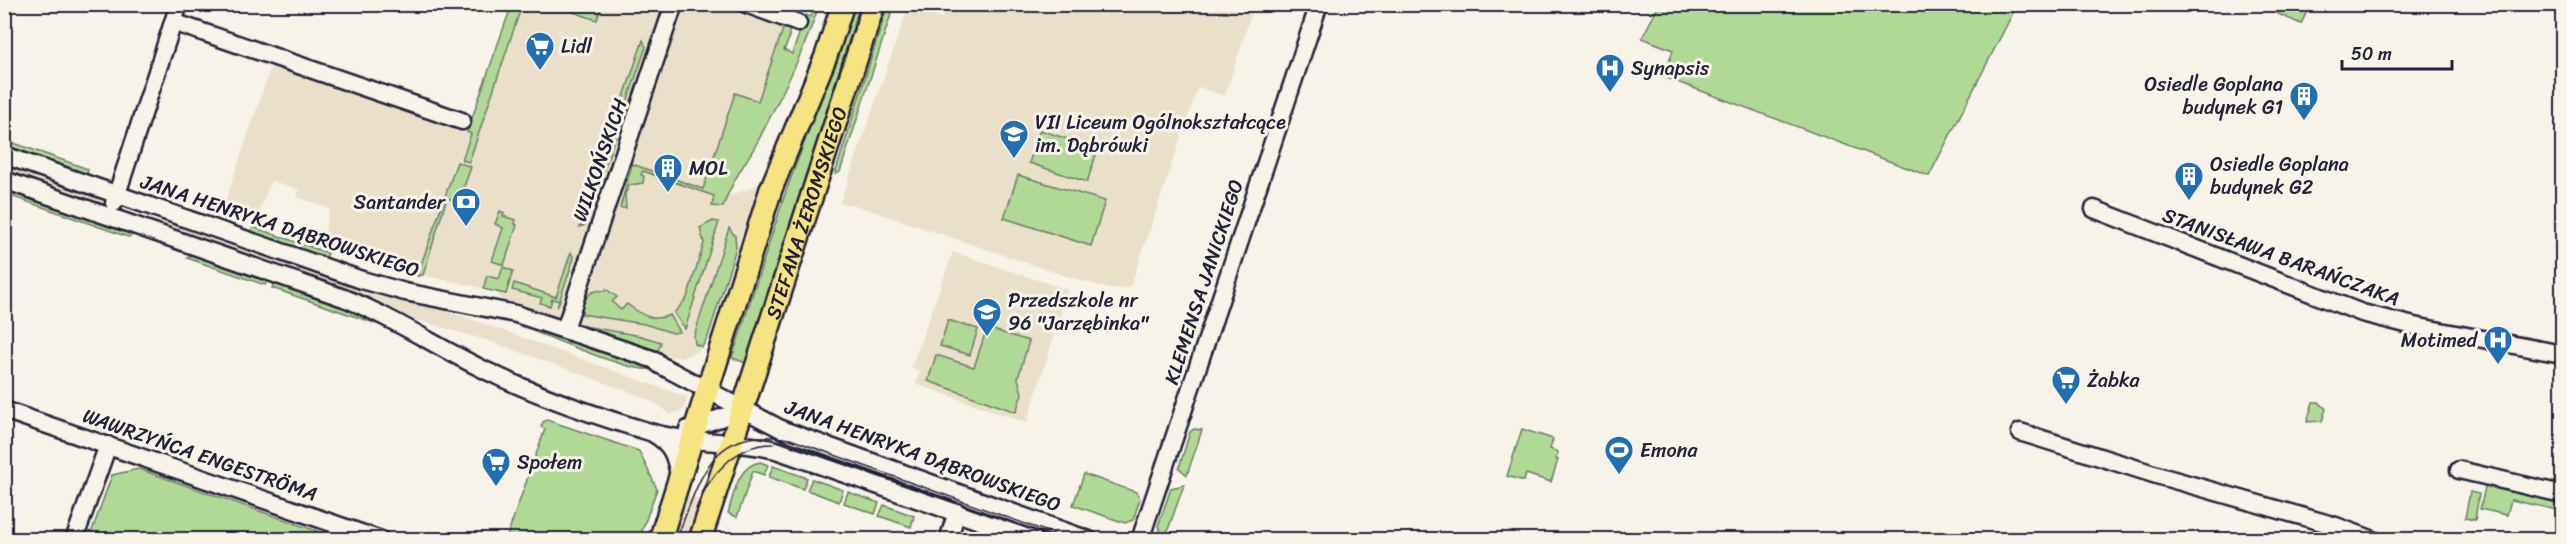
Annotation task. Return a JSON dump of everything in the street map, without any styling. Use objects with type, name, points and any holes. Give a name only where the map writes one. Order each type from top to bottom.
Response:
[{"type":"main road","name":"STEFANA ŻEROMSKIEGO","points":[[660,540],[771,189],[826,56],[843,4]]},
{"type":"main road","name":"STEFANA ŻEROMSKIEGO","points":[[700,540],[874,4]]},
{"type":"street","points":[[109,217],[179,4]]},
{"type":"street","name":"WILKOŃSKICH","points":[[565,329],[674,4]]},
{"type":"street","points":[[746,4],[798,23]]},
{"type":"street","name":"KLEMENSA JANICKIEGO","points":[[1140,540],[1319,4]]},
{"type":"street","points":[[173,22],[462,121]]},
{"type":"street","name":"JANA HENRYKA DĄBROWSKIEGO","points":[[4,155],[379,285],[490,307],[565,329],[655,360],[698,416],[739,425],[776,450],[1034,540]]},
{"type":"street","name":"JANA HENRYKA DĄBROWSKIEGO","points":[[4,180],[357,303],[490,373],[520,386],[651,432],[698,416],[739,425],[783,430],[1089,540]]},
{"type":"street","name":"STANISŁAWA BARAŃCZAKA","points":[[2094,209],[2362,313],[2414,327],[2562,354]]},
{"type":"street","name":"WAWRZYŃCA ENGESTRÖMA","points":[[4,410],[381,540]]},
{"type":"street","name":"JANA HENRYKA DĄBROWSKIEGO","points":[[698,416],[739,425]]},
{"type":"street","points":[[651,432],[668,444],[676,458],[679,476]]},
{"type":"street","points":[[2020,432],[2160,476],[2336,526],[2374,540]]},
{"type":"street","points":[[74,540],[108,446]]},
{"type":"street","points":[[2459,470],[2562,494]]},
{"type":"street","points":[[948,540],[957,512]]},
{"type":"shaded area","name":"VII Liceum Ogólnokształcące im. Dąbrówki","points":[[947,4],[1254,5],[1225,96],[1198,87],[1130,288],[1110,289],[1069,277],[854,205],[840,203],[908,8],[942,18]]},
{"type":"shaded area","points":[[512,5],[723,5],[785,25],[758,101],[735,94],[703,190],[726,197],[758,185],[709,337],[699,351],[684,357],[671,357],[502,302],[495,291],[423,275],[417,276],[322,243],[330,209],[297,197],[299,190],[289,186],[271,181],[256,220],[223,208],[272,64],[467,131]]},
{"type":"shaded area","points":[[5,159],[104,194],[100,210],[5,176]]},
{"type":"shaded area","points":[[163,215],[474,320],[687,397],[685,408],[668,415],[668,412],[655,403],[627,391],[492,342],[394,313],[157,230]]},
{"type":"shaded area","name":"Przedszkole nr 96 \"Jarzębinka\"","points":[[953,252],[1068,290],[1027,423],[916,384],[920,371],[911,368]]},
{"type":"shaded area","points":[[795,437],[1079,539],[1041,539],[790,451]]},
{"type":"shaded area","points":[[687,496],[703,501],[690,539],[670,540]]},
{"type":"green space","points":[[512,4],[522,5],[469,162],[462,160],[471,134],[467,132]]},
{"type":"green space","points":[[888,4],[894,5],[840,172],[835,174]]},
{"type":"green space","points":[[1659,4],[2017,5],[1929,176],[1664,77],[1673,50],[1642,38]]},
{"type":"green space","points":[[2310,4],[2301,24],[2258,5]]},
{"type":"green space","points":[[552,5],[602,5],[597,20]]},
{"type":"green space","points":[[815,5],[819,5],[792,74],[758,141],[730,189],[723,207],[712,206],[714,196],[643,171],[641,175],[644,176],[643,183],[630,185],[625,194],[626,208],[620,208],[632,164],[703,189],[735,93],[758,101],[784,26],[789,29],[789,39],[784,50],[792,54],[806,15],[811,17]]},
{"type":"green space","points":[[853,5],[860,5],[746,363],[732,358],[785,194]]},
{"type":"green space","points":[[643,40],[646,47],[585,225],[580,227]]},
{"type":"green space","points":[[1040,130],[1098,149],[1087,182],[1029,163]]},
{"type":"green space","points":[[5,140],[88,169],[87,174],[5,145]]},
{"type":"green space","points":[[457,162],[471,167],[460,198],[456,201],[447,198],[423,275],[417,276]]},
{"type":"green space","points":[[1018,175],[1105,201],[1091,246],[1004,218]]},
{"type":"green space","points":[[5,185],[9,192],[110,227],[116,224],[135,231],[128,237],[5,194]]},
{"type":"green space","points":[[500,211],[504,213],[503,216],[516,220],[517,225],[504,265],[492,261],[503,228],[495,224]]},
{"type":"green space","points":[[713,221],[719,222],[685,329],[674,313],[687,298],[704,243],[700,228]]},
{"type":"green space","points":[[253,227],[328,253],[326,258],[251,232]]},
{"type":"green space","points":[[729,228],[735,236],[736,248],[708,337],[702,347],[695,344],[694,336]]},
{"type":"green space","points":[[571,252],[574,258],[557,308],[559,301],[552,299],[550,306],[540,303],[542,298],[512,290],[514,283],[556,297]]},
{"type":"green space","points":[[193,253],[202,255],[205,260],[256,278],[261,276],[267,281],[265,285],[187,258]]},
{"type":"green space","points":[[503,267],[513,271],[506,294],[483,289],[487,276],[499,279]]},
{"type":"green space","points":[[274,282],[288,284],[291,290],[340,307],[345,305],[435,350],[407,339],[386,327],[272,288]]},
{"type":"green space","points":[[606,289],[617,297],[612,302],[621,310],[627,304],[652,318],[670,315],[680,332],[673,333],[644,324],[582,314],[583,304],[588,296],[595,291]]},
{"type":"green space","points":[[948,320],[978,329],[970,355],[940,346]]},
{"type":"green space","points":[[584,326],[641,336],[661,342],[658,351]]},
{"type":"green space","points":[[987,328],[1029,341],[1018,378],[1022,394],[1016,412],[928,381],[936,355],[974,367]]},
{"type":"green space","points":[[536,329],[652,369],[642,369],[612,361],[535,332]]},
{"type":"green space","points":[[2313,402],[2319,402],[2326,409],[2322,421],[2307,422]]},
{"type":"green space","points":[[547,420],[639,451],[657,489],[639,539],[506,539],[545,429],[541,427]]},
{"type":"green space","points":[[1194,429],[1202,430],[1187,475],[1179,468],[1190,432]]},
{"type":"green space","points":[[1522,429],[1553,439],[1550,449],[1558,452],[1556,459],[1558,460],[1551,482],[1526,474],[1524,481],[1507,476]]},
{"type":"green space","points":[[760,462],[768,465],[764,475],[753,471],[737,517],[728,513],[741,475],[746,469]]},
{"type":"green space","points":[[773,466],[807,478],[803,489],[769,477]]},
{"type":"green space","points":[[139,469],[341,539],[89,539],[112,475]]},
{"type":"green space","points":[[1084,474],[1136,492],[1140,499],[1133,520],[1125,523],[1073,505]]},
{"type":"green space","points":[[812,479],[843,490],[839,502],[807,490]]},
{"type":"green space","points":[[2486,483],[2562,502],[2562,511],[2511,500],[2507,515],[2480,509]]},
{"type":"green space","points":[[1184,485],[1166,535],[1162,534],[1158,526],[1171,488]]},
{"type":"green space","points":[[848,492],[879,503],[875,514],[844,503]]},
{"type":"green space","points":[[2470,492],[2479,494],[2475,520],[2465,518]]},
{"type":"green space","points":[[884,505],[914,516],[911,527],[879,516]]},
{"type":"tram line","points":[[676,540],[701,478],[712,461],[724,449],[741,440],[763,437],[790,439],[1070,540]]},
{"type":"tram line","points":[[696,509],[708,485],[725,464],[747,449],[774,444]]},
{"type":"place","name":"Lidl","points":[[540,72]]},
{"type":"place","name":"Synapsis","points":[[1610,94]]},
{"type":"place","name":"Osiedle Goplana budynek G1","points":[[2304,122]]},
{"type":"place","name":"VII Liceum Ogólnokształcące im. Dąbrówki","points":[[1014,160]]},
{"type":"place","name":"MOL","points":[[668,194]]},
{"type":"place","name":"Osiedle Goplana budynek G2","points":[[2189,202]]},
{"type":"place","name":"Santander","points":[[466,228]]},
{"type":"place","name":"Przedszkole nr 96 \"Jarzębinka\"","points":[[987,338]]},
{"type":"place","name":"Motimed","points":[[2498,366]]},
{"type":"place","name":"Żabka","points":[[2066,406]]},
{"type":"place","name":"Emona","points":[[1619,476]]},
{"type":"place","name":"Społem","points":[[496,488]]}]
